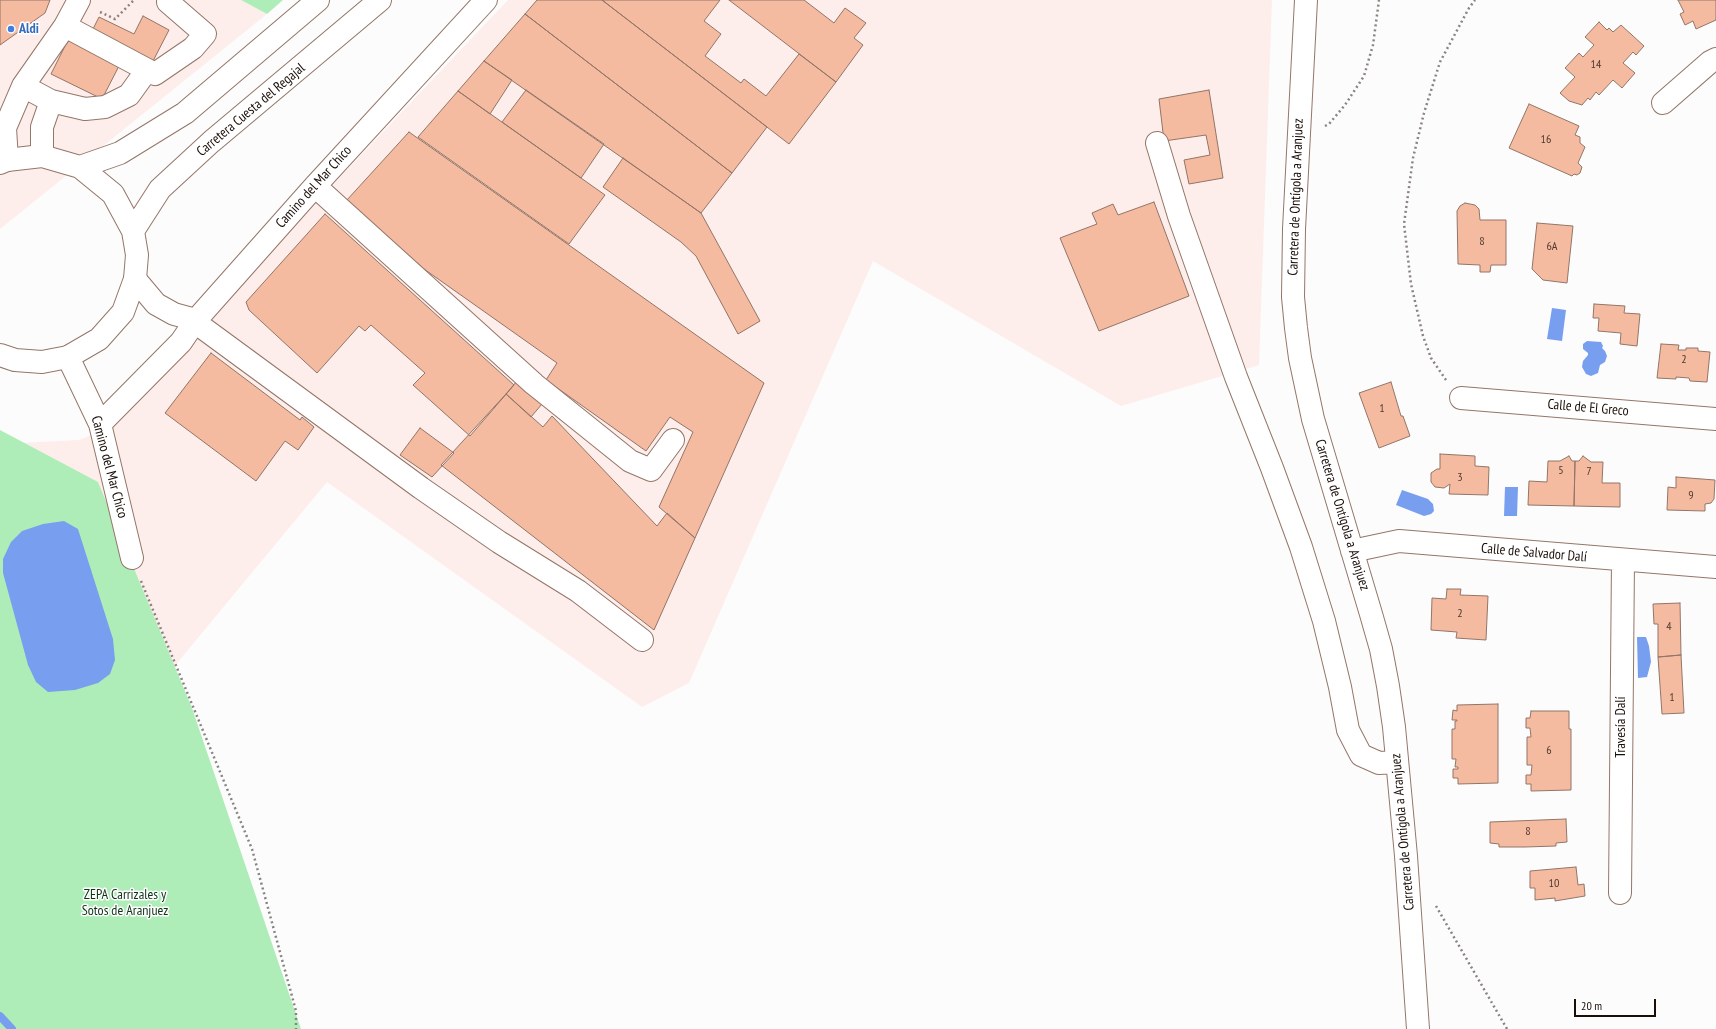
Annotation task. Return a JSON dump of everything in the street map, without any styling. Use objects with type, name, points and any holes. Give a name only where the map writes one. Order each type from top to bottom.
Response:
[{"type":"street","points":[[80,167],[120,153],[184,113],[318,0]]},
{"type":"street","name":"Carretera Cuesta del Regajal","points":[[133,231],[160,189],[212,142],[380,0]]},
{"type":"street","name":"Camino del Mar Chico","points":[[100,424],[181,342],[196,320],[315,186],[486,0]]},
{"type":"street","name":"Carretera de Ontígola a Aranjuez","points":[[1306,0],[1298,128],[1293,264],[1293,297],[1296,328],[1300,358],[1313,419],[1381,649],[1389,693],[1406,856],[1418,1029]]},
{"type":"street","points":[[0,355],[15,360],[42,362],[68,357],[99,339],[123,312],[135,279],[137,254],[133,231],[113,194],[80,167],[42,156],[4,161],[5,128],[23,86],[65,26],[78,1]]},
{"type":"street","points":[[65,26],[155,74],[193,48],[205,34],[168,2]]},
{"type":"street","points":[[1663,103],[1716,58]]},
{"type":"street","points":[[23,86],[51,101],[85,109],[105,108],[128,95],[147,70]]},
{"type":"street","points":[[42,156],[42,127],[51,101]]},
{"type":"street","points":[[1157,144],[1179,216],[1236,377],[1272,468],[1300,547],[1324,621],[1340,686],[1348,730],[1361,755],[1379,763],[1397,762]]},
{"type":"street","points":[[315,186],[534,384],[630,461],[651,470],[673,440]]},
{"type":"street","points":[[135,279],[156,304],[174,314],[196,320],[203,328],[421,488],[499,542],[578,591],[642,640]]},
{"type":"street","name":"Camino del Mar Chico","points":[[68,357],[100,424],[132,558]]},
{"type":"street","name":"Calle de El Greco","points":[[1461,398],[1716,419]]},
{"type":"street","name":"Calle de Salvador Dalí","points":[[1352,550],[1398,541],[1716,568]]},
{"type":"street","name":"Travesía Dalí","points":[[1620,894],[1623,560]]},
{"type":"path","points":[[78,1],[115,19],[134,0]]},
{"type":"path","points":[[1298,128],[1322,128],[1329,124],[1345,105],[1364,76],[1373,45],[1379,0]]},
{"type":"path","points":[[1461,398],[1440,374],[1431,358],[1423,336],[1411,284],[1404,224],[1413,158],[1424,113],[1440,62],[1468,8],[1475,0]]},
{"type":"path","points":[[132,558],[252,849],[296,1011],[296,1029]]},
{"type":"path","points":[[1433,902],[1506,1029]]},
{"type":"shaded area","points":[[0,0],[241,0],[267,14],[0,229]]},
{"type":"shaded area","points":[[508,0],[1272,0],[1259,365],[1121,406],[873,261],[689,683],[642,707],[327,482],[144,703],[0,444],[79,440],[112,427],[324,194]]},
{"type":"green space","points":[[241,0],[283,0],[267,14]]},
{"type":"green space","name":"ZEPA Carrizales y Sotos de Aranjuez","points":[[0,430],[98,482],[192,708],[301,1029],[0,1029]]},
{"type":"water","points":[[1552,308],[1566,310],[1562,341],[1547,339]]},
{"type":"water","points":[[1587,341],[1601,342],[1603,346],[1602,348],[1607,356],[1605,362],[1600,365],[1598,373],[1591,376],[1586,374],[1582,367],[1583,361],[1588,355],[1588,353],[1583,349],[1583,344]]},
{"type":"water","points":[[1505,487],[1518,487],[1517,516],[1504,516]]},
{"type":"water","points":[[1402,490],[1428,499],[1433,504],[1434,511],[1431,514],[1424,516],[1396,505]]},
{"type":"water","points":[[64,521],[78,529],[113,639],[115,660],[110,674],[98,683],[75,690],[48,692],[36,682],[28,665],[3,573],[3,559],[11,542],[22,531],[43,524]]},
{"type":"water","points":[[1637,637],[1646,637],[1649,646],[1651,662],[1647,677],[1638,678]]},
{"type":"building","name":"Aldi","points":[[0,0],[50,0],[45,13],[0,45]]},
{"type":"building","points":[[537,0],[602,0],[767,127],[732,173],[525,14]]},
{"type":"building","points":[[602,0],[720,0],[704,21],[721,34],[705,56],[741,83],[744,79],[766,96],[799,54],[836,82],[789,144]]},
{"type":"building","points":[[729,0],[804,0],[834,23],[845,8],[866,23],[854,38],[863,45],[836,82]]},
{"type":"building","points":[[1678,0],[1716,0],[1716,20],[1696,29],[1693,21],[1685,25],[1680,14],[1684,12]]},
{"type":"building","points":[[525,14],[732,173],[701,213],[484,61]]},
{"type":"building","points":[[143,16],[169,30],[152,63],[91,33],[99,17],[134,34]]},
{"type":"building","points":[[1599,22],[1607,30],[1609,28],[1613,32],[1621,25],[1644,46],[1636,55],[1633,52],[1623,63],[1635,73],[1622,88],[1613,80],[1599,95],[1596,92],[1590,100],[1588,98],[1582,105],[1569,101],[1560,93],[1575,77],[1565,68],[1579,53],[1583,57],[1594,45],[1585,37]]},
{"type":"building","points":[[68,40],[119,66],[102,99],[51,74]]},
{"type":"building","points":[[484,61],[512,80],[490,114],[458,91]]},
{"type":"building","points":[[526,90],[604,144],[581,178],[502,122]]},
{"type":"building","points":[[1209,90],[1223,178],[1189,184],[1184,160],[1210,155],[1206,135],[1164,141],[1159,99]]},
{"type":"building","points":[[458,91],[605,195],[569,244],[418,137]]},
{"type":"building","points":[[1529,104],[1579,126],[1575,135],[1580,137],[1580,143],[1585,147],[1578,163],[1582,167],[1580,173],[1572,176],[1509,148]]},
{"type":"building","points":[[409,132],[764,383],[695,538],[659,507],[693,432],[670,417],[646,451],[546,380],[557,363],[424,269],[346,201]]},
{"type":"building","points":[[623,158],[701,213],[760,321],[738,334],[696,256],[681,242],[603,187]]},
{"type":"building","points":[[1154,202],[1189,296],[1099,331],[1060,238],[1097,224],[1092,213],[1113,204],[1118,215]]},
{"type":"building","points":[[1465,203],[1475,205],[1479,209],[1480,220],[1506,220],[1506,265],[1491,265],[1490,272],[1480,272],[1480,265],[1458,264],[1457,211],[1460,206]]},
{"type":"building","points":[[325,214],[514,385],[470,436],[413,385],[425,373],[371,325],[365,331],[359,326],[317,373],[249,310],[246,302]]},
{"type":"building","points":[[1537,223],[1573,226],[1567,283],[1543,280],[1532,269]]},
{"type":"building","points":[[1594,304],[1625,306],[1624,313],[1640,314],[1637,346],[1620,344],[1621,333],[1598,331],[1599,318],[1593,318]]},
{"type":"building","points":[[1661,344],[1679,345],[1678,350],[1698,348],[1698,351],[1710,352],[1707,382],[1690,381],[1689,378],[1657,378]]},
{"type":"building","points":[[211,353],[300,420],[302,417],[314,427],[298,450],[285,441],[256,481],[165,413]]},
{"type":"building","points":[[517,381],[542,404],[531,417],[506,394]]},
{"type":"building","points":[[1391,382],[1401,416],[1403,416],[1410,436],[1379,448],[1359,393]]},
{"type":"building","points":[[506,394],[543,427],[552,416],[657,526],[667,513],[695,538],[654,630],[441,465]]},
{"type":"building","points":[[420,428],[454,453],[432,477],[400,455]]},
{"type":"building","points":[[1440,454],[1475,456],[1475,466],[1489,467],[1488,495],[1449,494],[1450,484],[1444,488],[1435,487],[1431,482],[1431,473],[1437,469],[1440,469]]},
{"type":"building","points":[[1569,456],[1572,461],[1575,461],[1574,506],[1528,505],[1529,481],[1547,482],[1548,461],[1560,461]]},
{"type":"building","points":[[1583,456],[1591,462],[1603,462],[1602,483],[1620,483],[1620,507],[1574,506],[1575,461],[1579,461]]},
{"type":"building","points":[[1676,477],[1715,480],[1714,499],[1711,503],[1705,504],[1705,511],[1667,510],[1668,487],[1676,488]]},
{"type":"building","points":[[1447,589],[1461,589],[1460,595],[1488,596],[1486,640],[1456,638],[1457,632],[1431,630],[1432,598],[1446,599]]},
{"type":"building","points":[[1680,603],[1681,655],[1658,657],[1658,624],[1654,624],[1653,604]]},
{"type":"building","points":[[1681,655],[1684,713],[1662,714],[1658,657]]},
{"type":"building","points":[[1498,704],[1498,783],[1458,784],[1458,778],[1453,778],[1453,769],[1458,769],[1458,767],[1455,767],[1456,759],[1452,759],[1452,729],[1455,729],[1455,721],[1457,721],[1452,720],[1453,710],[1457,711],[1457,705]]},
{"type":"building","points":[[1531,711],[1569,711],[1569,729],[1571,729],[1571,790],[1531,791],[1531,784],[1526,784],[1526,775],[1531,775],[1532,765],[1527,765],[1527,737],[1531,737],[1530,728],[1526,728],[1526,718],[1530,718]]},
{"type":"building","points":[[1566,819],[1567,842],[1556,843],[1556,846],[1499,847],[1499,844],[1490,843],[1490,822]]},
{"type":"building","points":[[1576,867],[1578,885],[1584,884],[1585,896],[1555,901],[1555,898],[1535,900],[1535,888],[1530,888],[1530,871]]},
{"type":"waterway","points":[[0,1016],[12,1029]]},
{"type":"place","name":"Aldi","points":[[11,29]]}]
